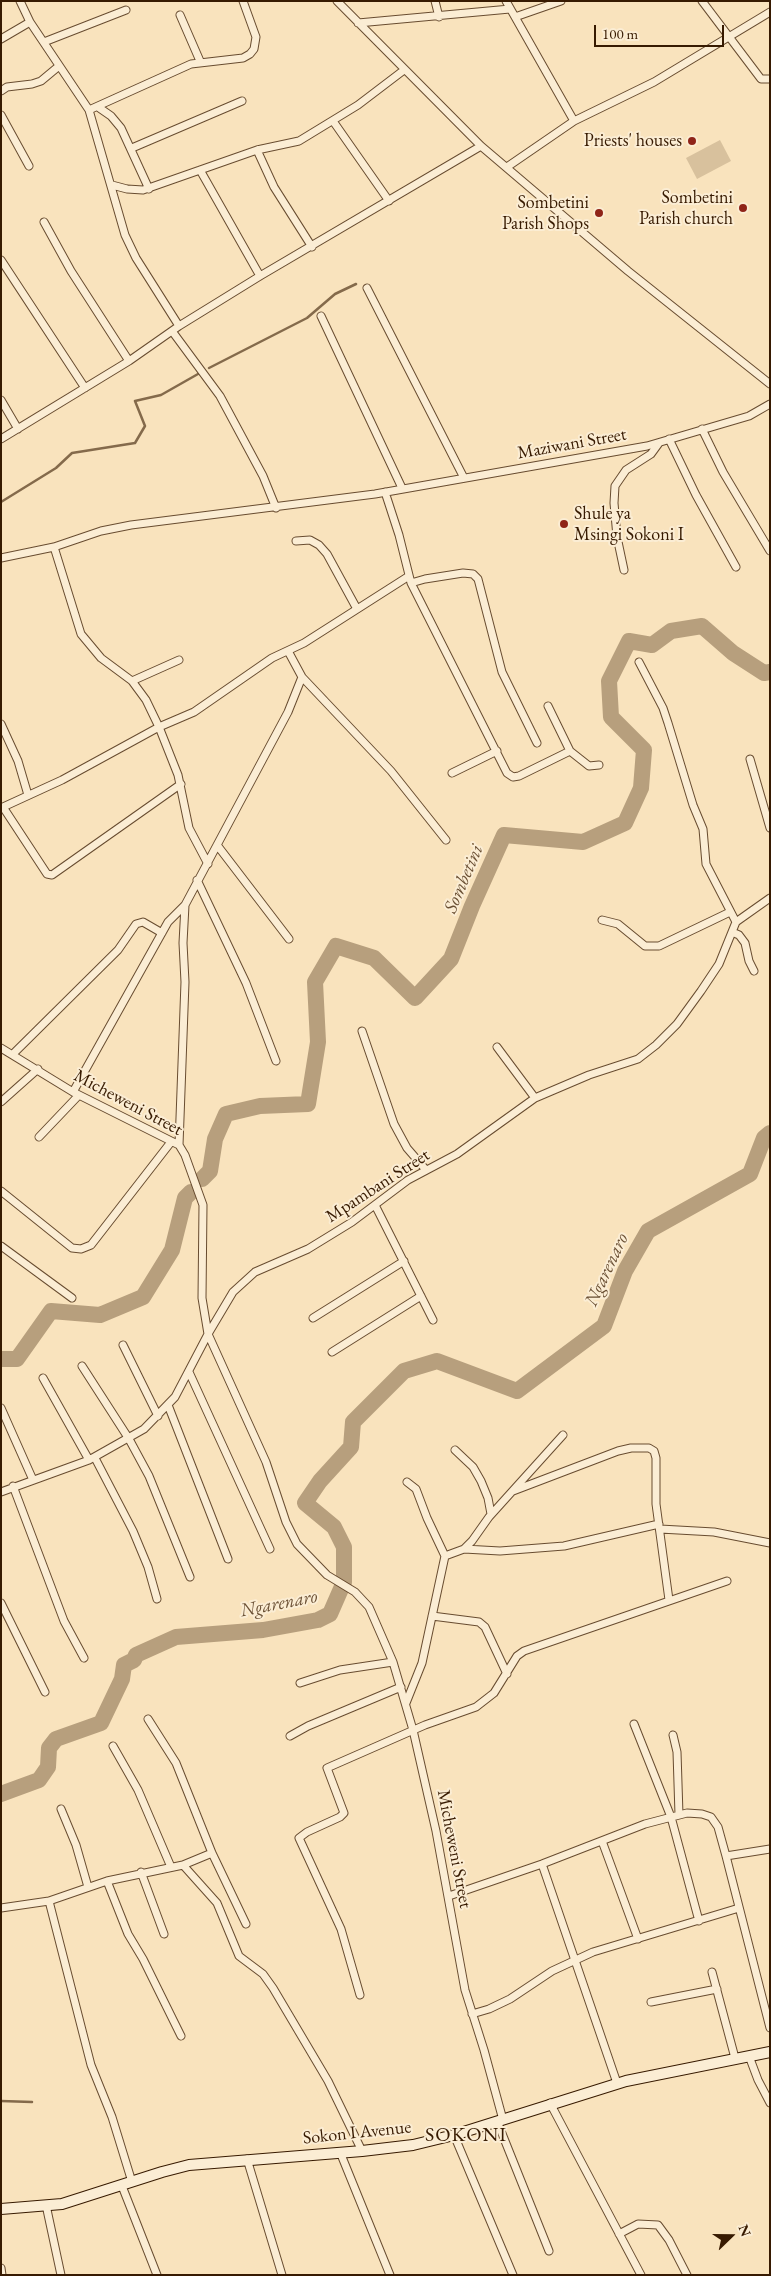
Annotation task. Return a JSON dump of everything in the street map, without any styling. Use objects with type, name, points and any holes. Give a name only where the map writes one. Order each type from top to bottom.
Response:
[{"type":"street","points":[[20,1],[30,22],[89,110],[112,185],[121,224],[129,243],[179,326]]},
{"type":"street","points":[[89,110],[179,68],[200,61],[243,58],[254,49],[256,37],[243,1]]},
{"type":"street","points":[[337,1],[481,146],[507,166],[628,271],[770,384]]},
{"type":"street","points":[[435,1],[439,17]]},
{"type":"street","points":[[506,1],[574,121]]},
{"type":"street","points":[[515,17],[560,1]]},
{"type":"street","points":[[702,1],[761,79],[770,79]]},
{"type":"street","points":[[358,23],[510,9]]},
{"type":"street","points":[[44,42],[126,10]]},
{"type":"street","points":[[507,166],[574,121],[654,82],[770,12]]},
{"type":"street","points":[[180,15],[200,61]]},
{"type":"street","points":[[1,39],[30,22]]},
{"type":"street","points":[[1,91],[8,87],[41,81],[59,66]]},
{"type":"street","points":[[112,185],[136,190],[149,189],[257,150],[299,141],[333,121],[404,70]]},
{"type":"street","points":[[132,148],[242,101]]},
{"type":"street","points":[[98,106],[117,122],[132,148],[149,189]]},
{"type":"street","points":[[1,115],[29,166]]},
{"type":"street","points":[[333,121],[389,201]]},
{"type":"street","points":[[1,438],[129,361],[179,326],[260,276],[481,146]]},
{"type":"street","points":[[257,150],[274,187],[312,246]]},
{"type":"street","points":[[200,170],[260,276]]},
{"type":"street","points":[[44,222],[71,271],[129,361]]},
{"type":"street","points":[[1,260],[85,388]]},
{"type":"street","points":[[367,288],[464,478]]},
{"type":"street","points":[[321,316],[402,488]]},
{"type":"street","points":[[172,331],[220,396],[263,476],[276,508]]},
{"type":"street","points":[[1,400],[18,429]]},
{"type":"street","name":"Maziwani Street","points":[[1,558],[54,547],[101,531],[131,524],[276,508],[375,494],[659,443],[749,416],[770,405]]},
{"type":"street","points":[[702,429],[724,472],[770,551]]},
{"type":"street","points":[[669,439],[696,496],[736,567]]},
{"type":"street","points":[[624,570],[617,536],[614,503],[615,486],[626,470],[651,454],[659,443]]},
{"type":"street","points":[[385,492],[410,580],[445,654],[497,751],[506,773],[512,777],[519,776],[570,751]]},
{"type":"street","points":[[296,541],[310,540],[319,545],[327,554],[357,609]]},
{"type":"street","points":[[54,547],[81,634],[101,658],[132,681],[146,700],[159,727],[181,784],[186,819],[208,864]]},
{"type":"street","points":[[181,784],[52,875],[47,874],[2,807],[159,727],[194,712],[272,658],[288,651],[357,609],[410,580],[463,573],[472,574],[478,579],[502,672],[537,743]]},
{"type":"street","points":[[288,651],[302,677],[391,771],[446,840]]},
{"type":"street","points":[[132,681],[179,660]]},
{"type":"street","points":[[639,662],[663,708],[703,829],[706,864],[730,912],[736,922],[770,898]]},
{"type":"street","points":[[39,1137],[76,1093],[162,932],[171,918],[185,905],[288,712],[302,677]]},
{"type":"street","points":[[548,706],[570,751],[592,767],[599,765]]},
{"type":"street","points":[[1,724],[18,761],[28,795]]},
{"type":"street","points":[[452,773],[497,751]]},
{"type":"street","points":[[750,759],[770,828]]},
{"type":"street","points":[[217,845],[289,939]]},
{"type":"street","points":[[197,880],[246,983],[276,1061]]},
{"type":"street","points":[[179,1145],[185,982],[183,943],[185,905]]},
{"type":"street","points":[[602,920],[618,924],[645,946],[659,946],[730,912]]},
{"type":"street","points":[[13,1054],[118,950],[136,924],[142,922],[162,932]]},
{"type":"street","name":"Mpambani Street","points":[[1,1492],[13,1486],[92,1459],[129,1440],[158,1416],[168,1405],[189,1372],[208,1334],[233,1292],[255,1272],[308,1248],[375,1205],[408,1180],[457,1154],[535,1098],[589,1075],[638,1059],[656,1046],[677,1024],[719,964],[736,922]]},
{"type":"street","points":[[732,932],[739,935],[745,943],[749,961],[754,971]]},
{"type":"street","points":[[362,1030],[397,1130],[414,1158],[426,1170]]},
{"type":"street","points":[[497,1047],[535,1098]]},
{"type":"street","name":"Micheweni Street","points":[[1,1048],[76,1093],[179,1145],[203,1205],[202,1298],[208,1334],[266,1462],[286,1522],[297,1544],[327,1575],[355,1592],[370,1607],[393,1662],[413,1730],[449,1896],[460,1968],[484,2050],[500,2121],[549,2251]]},
{"type":"street","points":[[1,1102],[38,1070]]},
{"type":"street","points":[[1,1191],[72,1248],[81,1249],[91,1245],[171,1142]]},
{"type":"street","points":[[375,1205],[433,1320]]},
{"type":"street","points":[[1,1246],[72,1298]]},
{"type":"street","points":[[313,1318],[404,1261]]},
{"type":"street","points":[[332,1352],[421,1296]]},
{"type":"street","points":[[123,1345],[158,1416]]},
{"type":"street","points":[[82,1366],[129,1440],[149,1476],[190,1577]]},
{"type":"street","points":[[189,1372],[270,1549]]},
{"type":"street","points":[[43,1378],[133,1531],[148,1567],[158,1600]]},
{"type":"street","points":[[168,1405],[228,1559]]},
{"type":"street","points":[[1,1408],[33,1480]]},
{"type":"street","points":[[464,1549],[491,1514],[563,1435]]},
{"type":"street","points":[[513,1491],[618,1451],[631,1448],[649,1448],[654,1451],[656,1458],[654,1489],[669,1600]]},
{"type":"street","points":[[456,1450],[473,1467],[481,1481],[488,1498],[491,1514]]},
{"type":"street","points":[[406,1703],[422,1663],[445,1556],[416,1489],[407,1482]]},
{"type":"street","points":[[13,1486],[64,1621],[84,1658]]},
{"type":"street","points":[[445,1556],[464,1549],[500,1551],[564,1546],[660,1527],[714,1532],[770,1543]]},
{"type":"street","points":[[360,1995],[341,1929],[299,1838],[307,1832],[340,1818],[344,1814],[327,1771],[328,1767],[413,1730],[476,1707],[494,1693],[508,1674],[517,1656],[524,1651],[727,1581]]},
{"type":"street","points":[[1,1603],[45,1692]]},
{"type":"street","points":[[432,1616],[480,1622],[508,1674]]},
{"type":"street","points":[[300,1683],[340,1670],[393,1662]]},
{"type":"street","points":[[290,1736],[308,1726],[401,1687]]},
{"type":"street","points":[[148,1719],[176,1763],[212,1853],[246,1924]]},
{"type":"street","points":[[634,1724],[675,1816],[699,1921]]},
{"type":"street","points":[[673,1735],[677,1752],[675,1816]]},
{"type":"street","points":[[113,1746],[138,1790],[171,1867]]},
{"type":"street","points":[[61,1809],[76,1846],[88,1887]]},
{"type":"street","points":[[449,1896],[542,1864],[630,1829],[675,1816],[702,1814],[711,1818],[718,1827],[770,2028]]},
{"type":"street","points":[[602,1841],[638,1939]]},
{"type":"street","points":[[726,1856],[770,1849]]},
{"type":"street","points":[[1,1908],[50,1901],[106,1881],[141,1872],[183,1865],[212,1853]]},
{"type":"street","points":[[542,1864],[618,2083]]},
{"type":"street","points":[[183,1865],[217,1904],[239,1956],[263,1974],[273,1988],[328,2081],[362,2151]]},
{"type":"street","points":[[141,1872],[164,1934]]},
{"type":"street","points":[[106,1881],[128,1934],[143,1959],[181,2036]]},
{"type":"street","points":[[50,1901],[91,2065],[114,2125],[127,2184],[157,2275]]},
{"type":"street","points":[[472,2014],[489,2010],[510,1999],[552,1971],[574,1960],[612,1946],[738,1908]]},
{"type":"street","points":[[712,1972],[735,2058]]},
{"type":"street","points":[[651,2002],[717,1989]]},
{"type":"street","name":"Sokon I Avenue","points":[[1,2209],[62,2204],[189,2165],[413,2145],[454,2135],[618,2083],[770,2052]]},
{"type":"street","points":[[750,2056],[758,2080],[770,2103]]},
{"type":"street","points":[[550,2103],[641,2275]]},
{"type":"street","points":[[454,2135],[513,2275]]},
{"type":"street","points":[[340,2152],[390,2275]]},
{"type":"street","points":[[247,2159],[282,2275]]},
{"type":"street","points":[[46,2205],[61,2275]]},
{"type":"street","points":[[619,2234],[638,2224],[658,2226],[669,2240],[687,2275]]},
{"type":"street","points":[[1,2268],[2,2275]]},
{"type":"shaded area","points":[[720,140],[731,161],[697,179],[686,158]]},
{"type":"waterway","points":[[209,368],[307,318],[335,294],[356,284]]},
{"type":"waterway","points":[[1,502],[56,468],[72,453],[135,443],[145,426],[135,401],[161,395],[198,374]]},
{"type":"waterway","name":"Sombetini","points":[[202,1179],[210,1171],[215,1139],[226,1114],[260,1106],[308,1104],[318,1042],[315,982],[336,946],[374,958],[415,998],[451,959],[472,906],[504,835],[583,842],[625,823],[641,788],[644,750],[611,717],[609,681],[629,641],[652,645],[671,631],[702,626],[733,653],[764,673],[770,672]]},
{"type":"waterway","name":"Ngarenaro","points":[[1,1794],[39,1780],[48,1767],[49,1748],[56,1739],[101,1723],[122,1679],[124,1665],[134,1660],[136,1655],[176,1637],[263,1630],[318,1620],[330,1614],[344,1582],[344,1547],[334,1527],[305,1503],[320,1481],[351,1447],[353,1422],[404,1371],[437,1361],[517,1391],[604,1326],[625,1271],[648,1231],[750,1174],[764,1138],[770,1133]]},
{"type":"waterway","name":"Sombetini","points":[[1,1359],[17,1359],[51,1311],[100,1315],[143,1297],[172,1250],[185,1198],[191,1192]]},
{"type":"waterway","points":[[1,2101],[32,2102]]},
{"type":"place","name":"Priests' houses","points":[[692,141]]},
{"type":"place","name":"Sombetini Parish church","points":[[743,208]]},
{"type":"place","name":"Sombetini Parish Shops","points":[[599,213]]},
{"type":"place","name":"Shule ya Msingi Sokoni I","points":[[564,524]]},
{"type":"district","name":"SOKONI","points":[[466,2136]]}]
